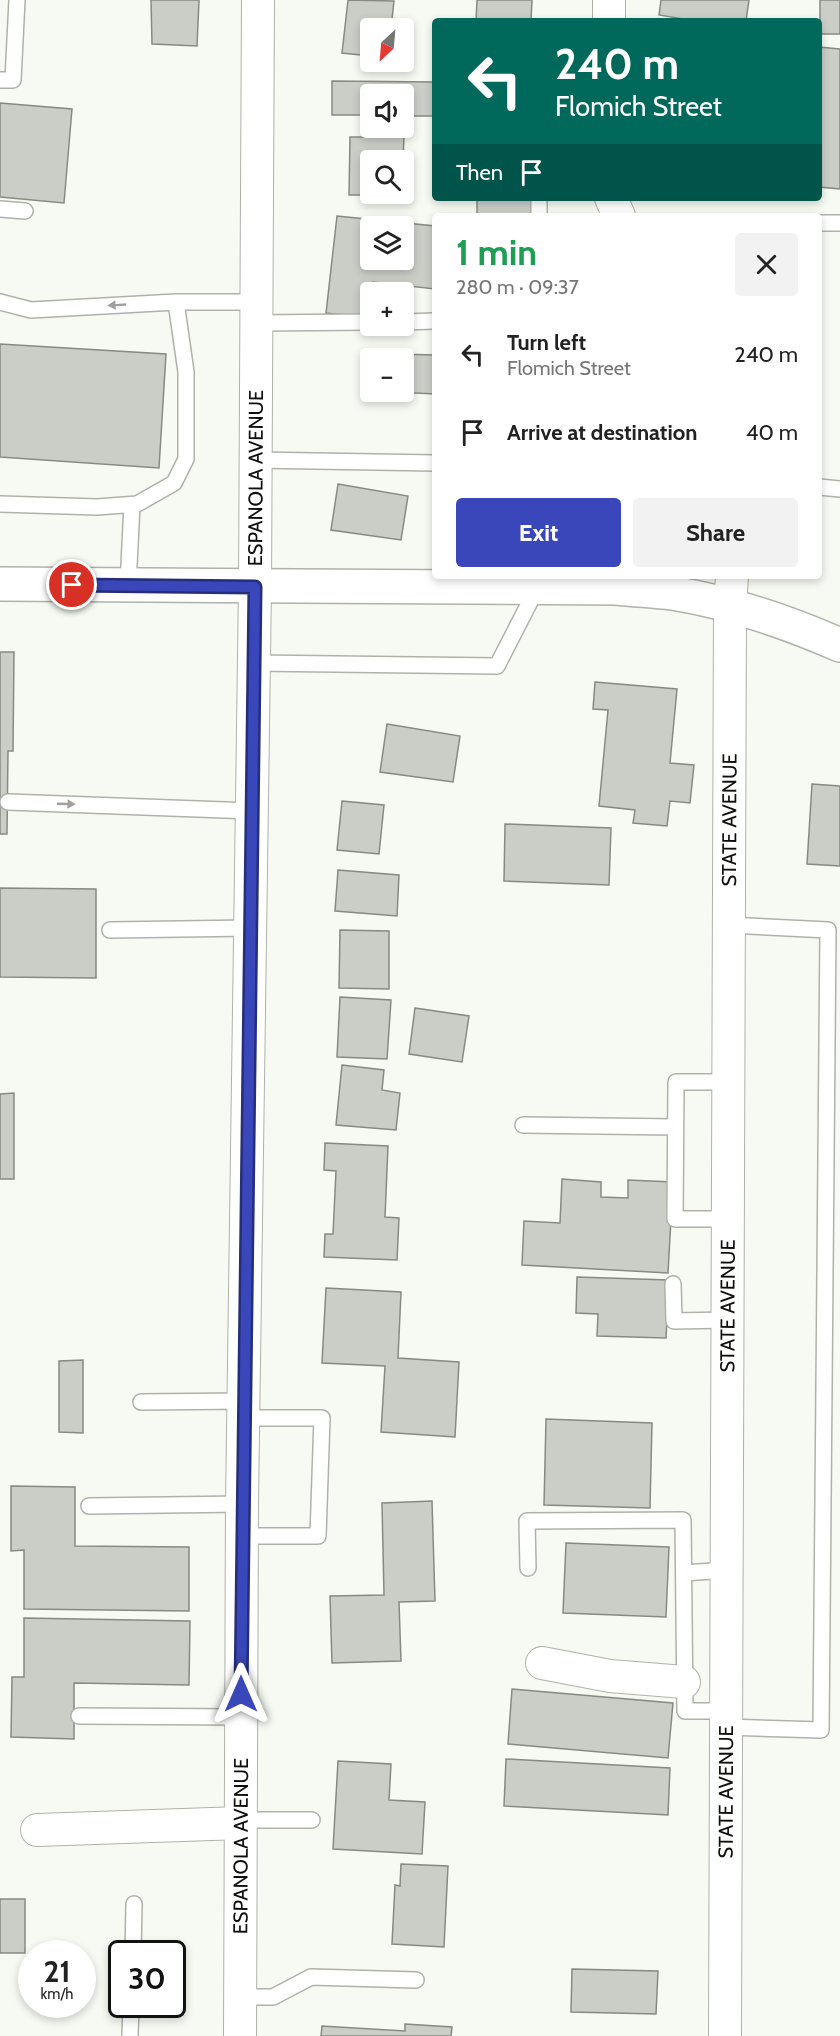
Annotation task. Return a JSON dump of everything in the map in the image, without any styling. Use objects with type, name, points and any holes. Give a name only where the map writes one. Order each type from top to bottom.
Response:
[{"type":"street","name":"ESPANOLA AVENUE","points":[[240,2036],[242,1504],[255,587],[258,0]]},
{"type":"street","points":[[609,0],[609,18]]},
{"type":"street","points":[[0,584],[616,588],[672,594],[731,591],[840,645]]},
{"type":"street","name":"STATE AVENUE","points":[[725,2036],[731,591]]},
{"type":"street","points":[[542,1663],[609,1676],[684,1682]]},
{"type":"street","points":[[37,1830],[241,1821]]},
{"type":"lane","points":[[0,80],[13,80],[16,0]]},
{"type":"lane","points":[[0,208],[25,211]]},
{"type":"lane","points":[[822,223],[840,223]]},
{"type":"lane","points":[[0,302],[31,310],[176,302],[256,313],[360,321]]},
{"type":"lane","points":[[0,504],[97,507],[137,504],[174,483],[186,459],[186,372],[176,302]]},
{"type":"lane","points":[[414,322],[432,321]]},
{"type":"lane","points":[[255,460],[432,463]]},
{"type":"lane","points":[[822,487],[840,489]]},
{"type":"lane","points":[[128,585],[132,504]]},
{"type":"lane","points":[[254,663],[497,666],[537,588]]},
{"type":"lane","points":[[8,802],[252,811]]},
{"type":"lane","points":[[528,1568],[527,1521],[683,1520],[685,1711],[726,1719],[821,1730],[828,930],[729,925]]},
{"type":"lane","points":[[110,930],[250,928]]},
{"type":"lane","points":[[728,1082],[676,1082],[675,1127],[675,1218],[728,1219]]},
{"type":"lane","points":[[523,1125],[675,1127]]},
{"type":"lane","points":[[673,1284],[674,1321],[727,1320]]},
{"type":"lane","points":[[141,1401],[322,1418],[318,1536],[242,1536]]},
{"type":"lane","points":[[89,1506],[242,1504]]},
{"type":"lane","points":[[684,1573],[726,1570]]},
{"type":"lane","points":[[79,1716],[241,1717]]},
{"type":"lane","points":[[241,1821],[312,1820]]},
{"type":"lane","points":[[133,1940],[134,1904]]},
{"type":"lane","points":[[240,1997],[273,1997],[311,1977],[416,1980]]},
{"type":"lane","points":[[130,2036],[131,2018]]},
{"type":"building","points":[[151,0],[199,0],[197,46],[152,44]]},
{"type":"building","points":[[348,0],[394,1],[392,18],[360,18],[360,55],[342,53]]},
{"type":"building","points":[[477,0],[532,0],[531,18],[476,18]]},
{"type":"building","points":[[661,0],[749,0],[746,18],[677,18],[659,15]]},
{"type":"building","points":[[820,0],[840,0],[840,34],[822,34],[822,18],[820,18]]},
{"type":"building","points":[[822,47],[840,49],[840,189],[822,187]]},
{"type":"building","points":[[332,81],[432,82],[432,116],[414,116],[414,84],[360,84],[360,115],[332,115]]},
{"type":"building","points":[[0,103],[72,109],[64,203],[0,197]]},
{"type":"building","points":[[350,137],[404,138],[403,150],[360,150],[360,195],[349,195]]},
{"type":"building","points":[[477,201],[538,201],[538,213],[477,213]]},
{"type":"building","points":[[337,216],[360,218],[360,270],[414,270],[414,224],[432,226],[432,289],[414,287],[414,282],[360,282],[360,317],[326,313]]},
{"type":"building","points":[[0,344],[166,354],[159,468],[0,457]]},
{"type":"building","points":[[414,354],[432,355],[432,394],[414,393]]},
{"type":"building","points":[[338,484],[408,496],[401,540],[331,530]]},
{"type":"building","points":[[0,652],[14,652],[13,751],[8,751],[7,834],[0,834]]},
{"type":"building","points":[[595,682],[677,689],[670,763],[694,765],[690,803],[670,801],[667,826],[633,823],[635,810],[599,806],[608,710],[593,709]]},
{"type":"building","points":[[387,724],[460,736],[453,782],[380,772]]},
{"type":"building","points":[[812,784],[840,786],[840,866],[807,864]]},
{"type":"building","points":[[342,801],[384,805],[379,854],[337,850]]},
{"type":"building","points":[[505,824],[611,828],[609,885],[504,881]]},
{"type":"building","points":[[338,870],[399,875],[397,916],[335,911]]},
{"type":"building","points":[[0,888],[96,889],[96,978],[0,977]]},
{"type":"building","points":[[340,930],[389,931],[389,989],[339,988]]},
{"type":"building","points":[[340,997],[391,1000],[387,1059],[337,1057]]},
{"type":"building","points":[[415,1008],[469,1016],[462,1062],[409,1054]]},
{"type":"building","points":[[342,1065],[384,1070],[382,1090],[400,1093],[396,1130],[336,1125]]},
{"type":"building","points":[[14,1093],[14,1179],[0,1179],[0,1094]]},
{"type":"building","points":[[325,1143],[388,1146],[385,1217],[399,1218],[397,1260],[324,1257],[325,1234],[333,1234],[336,1171],[324,1170]]},
{"type":"building","points":[[562,1179],[601,1182],[601,1197],[628,1198],[628,1180],[673,1182],[668,1273],[522,1265],[524,1221],[560,1223]]},
{"type":"building","points":[[577,1277],[669,1280],[666,1338],[597,1336],[598,1314],[576,1313]]},
{"type":"building","points":[[326,1288],[401,1292],[398,1358],[459,1362],[455,1437],[381,1432],[385,1366],[322,1363]]},
{"type":"building","points":[[83,1360],[83,1433],[59,1432],[59,1361]]},
{"type":"building","points":[[546,1419],[652,1423],[650,1508],[544,1505]]},
{"type":"building","points":[[11,1486],[75,1487],[75,1546],[189,1547],[189,1611],[24,1609],[24,1550],[11,1551]]},
{"type":"building","points":[[432,1501],[435,1601],[399,1602],[401,1661],[332,1663],[330,1596],[384,1595],[382,1503]]},
{"type":"building","points":[[566,1543],[669,1547],[666,1617],[563,1613]]},
{"type":"building","points":[[24,1618],[190,1621],[189,1685],[74,1683],[74,1739],[11,1737],[12,1677],[24,1677]]},
{"type":"building","points":[[512,1689],[673,1703],[668,1758],[508,1744]]},
{"type":"building","points":[[506,1759],[670,1768],[668,1815],[504,1806]]},
{"type":"building","points":[[338,1761],[391,1764],[389,1800],[425,1802],[422,1854],[333,1849]]},
{"type":"building","points":[[401,1864],[448,1866],[444,1947],[392,1944],[395,1885],[400,1886]]},
{"type":"building","points":[[0,1899],[25,1899],[25,1940],[18,1940],[18,1953],[0,1953]]},
{"type":"building","points":[[572,1969],[658,1971],[656,2014],[571,2012]]},
{"type":"building","points":[[405,2024],[452,2027],[451,2036],[321,2036],[322,2026],[405,2031]]},
{"type":"route","points":[[72,585],[255,587],[241,1694]]}]
